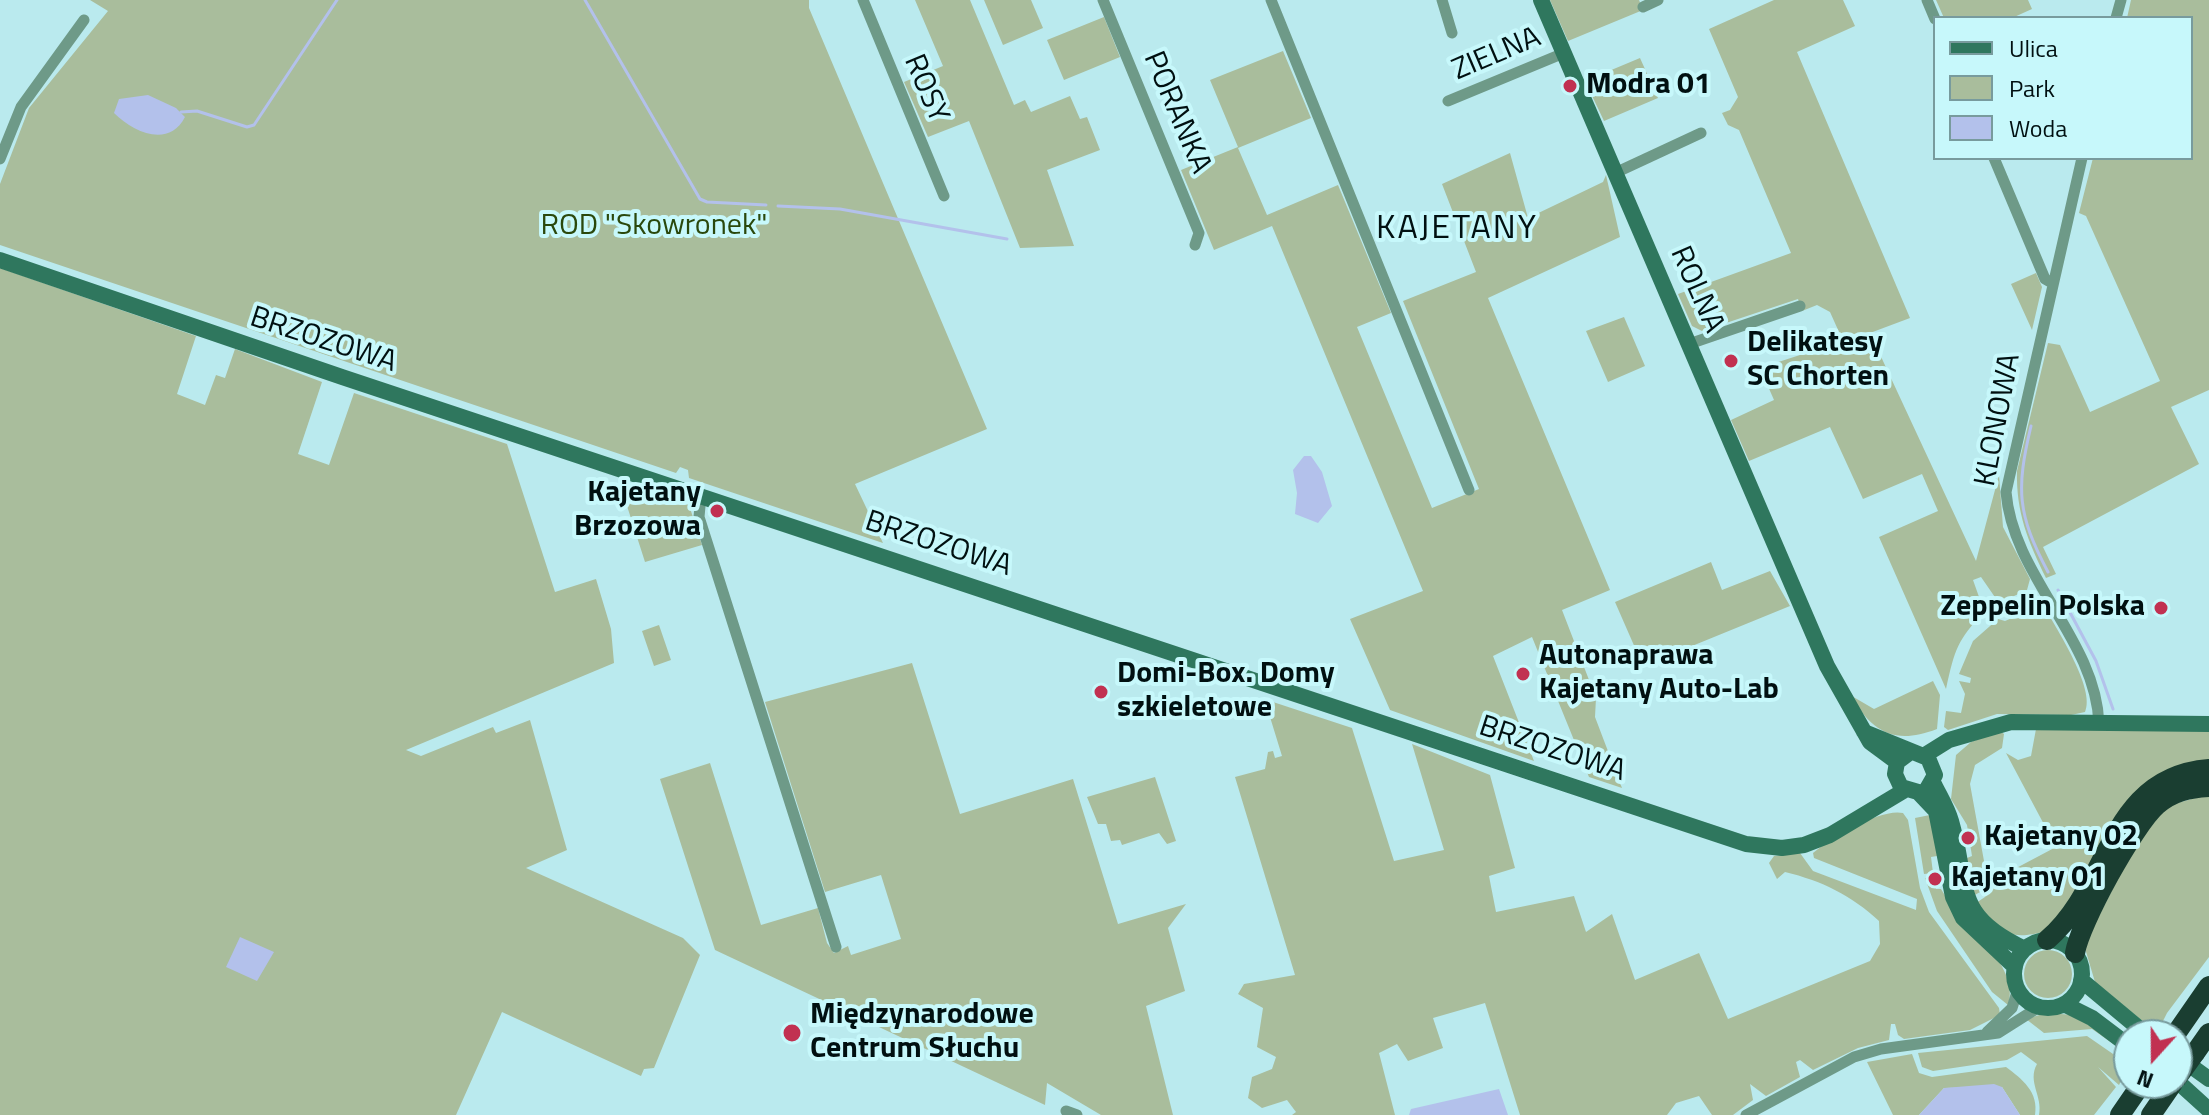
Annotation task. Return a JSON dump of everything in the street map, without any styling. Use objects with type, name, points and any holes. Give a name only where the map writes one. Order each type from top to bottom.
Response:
[{"type":"highway","points":[[2047,940],[2074,909],[2126,817],[2143,795],[2180,773],[2209,769]]},
{"type":"highway","points":[[2075,953],[2086,921],[2148,815],[2177,792],[2209,787]]},
{"type":"highway","points":[[2186,1019],[2209,986]]},
{"type":"highway","points":[[2193,1048],[2209,1033]]},
{"type":"street","name":"ROSY","points":[[863,0],[944,196]]},
{"type":"street","name":"PORANKA","points":[[1103,0],[1199,233],[1195,245]]},
{"type":"street","points":[[1271,0],[1469,490]]},
{"type":"street","points":[[1442,0],[1452,33]]},
{"type":"street","name":"ROLNA","points":[[1541,0],[1827,666],[1864,732],[1893,742],[1915,773],[1938,816],[1953,897],[1960,912],[1984,942],[2015,967]]},
{"type":"street","points":[[1643,7],[1658,0]]},
{"type":"street","points":[[0,159],[21,107],[84,20]]},
{"type":"street","name":"ZIELNA","points":[[1448,101],[1564,53]]},
{"type":"street","points":[[1615,173],[1701,133]]},
{"type":"street","points":[[1995,160],[2045,279],[2052,283]]},
{"type":"street","name":"KLONOWA","points":[[2082,160],[2008,471],[2006,500],[2014,533],[2093,686],[2099,724]]},
{"type":"street","name":"BRZOZOWA","points":[[0,260],[1746,844],[1782,848],[1804,845],[1830,835],[1856,817],[1871,812],[1915,773],[1962,738],[1990,726],[2011,722],[2099,724]]},
{"type":"street","points":[[1689,344],[1800,306]]},
{"type":"street","points":[[701,495],[699,517],[836,947]]},
{"type":"street","points":[[2099,724],[2209,724]]},
{"type":"street","points":[[1915,773],[1951,819],[1971,907],[1991,930],[2025,949]]},
{"type":"street","points":[[1987,1032],[2012,1008],[2018,989],[2015,967],[2025,949],[2047,940],[2062,943],[2075,953],[2080,963],[2081,980],[2074,995],[2064,1004]]},
{"type":"street","points":[[2081,980],[2128,1019]]},
{"type":"street","points":[[2018,989],[2027,1000],[2039,1007]]},
{"type":"street","points":[[1746,1115],[1854,1057],[1987,1032],[1998,1033],[2039,1007],[2064,1004],[2092,1018],[2113,1034]]},
{"type":"street","points":[[2193,1062],[2209,1079]]},
{"type":"green space","name":"ROD \"Skowronek\"","points":[[90,0],[809,0],[809,8],[987,429],[855,484],[883,543],[689,478],[688,470],[680,467],[676,473],[0,245],[0,184],[29,108],[108,11]]},
{"type":"green space","points":[[915,0],[970,0],[1014,105],[1025,100],[1031,112],[1070,96],[1080,119],[1087,117],[1100,150],[1047,170],[1074,246],[1020,248],[969,121],[928,137],[904,82],[943,66]]},
{"type":"green space","points":[[984,0],[1031,0],[1043,28],[1003,45]]},
{"type":"green space","points":[[1550,0],[1639,0],[1643,10],[1568,41]]},
{"type":"green space","points":[[1774,0],[1843,0],[1855,26],[1797,52],[1910,318],[1870,333],[1976,561],[1999,475],[2003,527],[2030,579],[2027,590],[1999,603],[1981,577],[1973,580],[1984,611],[1958,646],[1946,689],[1879,537],[1938,511],[1922,474],[1863,499],[1830,427],[1749,461],[1731,420],[1774,400],[1760,368],[1843,341],[1830,312],[1817,305],[1802,311],[1798,299],[1702,331],[1692,326],[1678,294],[1791,253],[1739,130],[1728,125],[1722,113],[1730,110],[1738,97],[1709,29]]},
{"type":"green space","points":[[1936,0],[2028,0],[2032,9],[2016,16],[1943,16]]},
{"type":"green space","points":[[2131,0],[2209,0],[2209,390],[2171,407],[2199,464],[2043,547],[2056,574],[2046,578],[2024,526],[2017,471],[2048,343],[2060,345],[2090,412],[2160,381],[2086,216],[2079,213],[2092,160],[2193,160],[2193,16],[2127,16]]},
{"type":"green space","points":[[1104,17],[1120,57],[1064,80],[1047,40]]},
{"type":"green space","points":[[1283,51],[1311,118],[1238,148],[1267,215],[1338,185],[1391,313],[1357,327],[1432,508],[1479,489],[1403,301],[1476,272],[1442,184],[1510,153],[1528,218],[1603,182],[1606,175],[1620,237],[1488,298],[1610,590],[1562,610],[1596,698],[1595,717],[1622,788],[1589,777],[1532,637],[1493,656],[1534,761],[1390,710],[1350,619],[1423,591],[1272,226],[1214,250],[1181,170],[1238,147],[1210,80]]},
{"type":"green space","points":[[1640,58],[1658,98],[1604,121],[1585,81]]},
{"type":"green space","points":[[0,268],[196,336],[177,394],[205,405],[216,375],[225,378],[235,349],[322,382],[298,454],[329,465],[354,393],[507,444],[555,592],[596,579],[611,629],[614,663],[406,750],[421,756],[493,727],[496,733],[530,720],[567,850],[526,868],[683,938],[700,955],[654,1068],[644,1069],[641,1076],[502,1012],[456,1115],[0,1115]]},
{"type":"green space","points":[[2036,273],[2042,287],[2032,330],[2011,284]]},
{"type":"green space","points":[[1624,317],[1645,366],[1608,382],[1586,331]]},
{"type":"green space","points":[[619,481],[689,505],[702,545],[645,562]]},
{"type":"green space","points":[[1711,562],[1722,590],[1770,571],[1790,606],[1643,666],[1615,602]]},
{"type":"green space","points":[[2036,601],[2045,608],[2080,675],[2087,702],[2085,712],[2071,715],[1997,714],[1948,730],[1944,727],[1946,711],[1961,713],[1965,694],[1959,681],[1970,683],[1971,678],[1959,674],[1973,641],[1998,619],[2005,621],[2012,618],[2010,612]]},
{"type":"green space","points":[[659,625],[671,660],[654,666],[642,631]]},
{"type":"green space","points":[[912,663],[960,814],[1073,779],[1118,924],[1186,904],[1168,928],[1185,991],[1146,1006],[1173,1115],[1101,1115],[1047,1083],[1045,1105],[715,950],[660,779],[710,763],[761,925],[818,908],[827,943],[834,953],[848,946],[851,955],[901,939],[881,875],[825,892],[765,702]]},
{"type":"green space","points":[[1933,681],[1940,695],[1937,729],[1922,734],[1908,736],[1885,732],[1867,718],[1850,695],[1874,709]]},
{"type":"green space","points":[[1273,702],[1352,728],[1394,861],[1444,850],[1412,744],[1490,775],[1515,868],[1489,876],[1496,912],[1574,896],[1586,932],[1612,914],[1635,980],[1699,953],[1728,1019],[1870,961],[1880,944],[1879,921],[1847,896],[1811,880],[1785,872],[1777,879],[1769,863],[1774,856],[1800,853],[1813,871],[1916,910],[1917,899],[1814,858],[1813,853],[1870,819],[1903,813],[1908,820],[1920,888],[1929,912],[1999,1008],[2000,1015],[1970,1030],[1904,1039],[1898,1035],[1895,1024],[1891,1024],[1889,1040],[1858,1048],[1813,1070],[1800,1060],[1796,1062],[1800,1077],[1766,1096],[1750,1084],[1753,1100],[1733,1115],[1712,1115],[1699,1096],[1676,1103],[1667,1115],[1520,1115],[1485,1003],[1433,1018],[1443,1048],[1408,1061],[1397,1044],[1379,1053],[1395,1115],[1292,1115],[1296,1112],[1287,1100],[1262,1108],[1248,1098],[1252,1077],[1272,1069],[1276,1057],[1257,1047],[1263,1008],[1238,994],[1244,984],[1295,975],[1235,777],[1265,769],[1268,752],[1273,751],[1275,758],[1282,756],[1266,704]]},
{"type":"green space","points":[[2036,729],[2209,731],[2209,762],[2047,931],[2022,935],[2006,932],[1976,903],[1985,897],[1982,891],[1971,897],[1967,858],[1972,856],[1967,825],[1951,799],[1956,755],[1971,742],[2000,731],[2004,734],[2002,748],[1975,765],[1970,784],[1988,883],[2056,847],[2006,753],[2018,760],[2031,756]]},
{"type":"green space","points":[[1155,777],[1176,841],[1167,844],[1159,833],[1122,845],[1120,840],[1111,841],[1106,824],[1098,824],[1087,797]]},
{"type":"green space","points":[[2209,794],[2209,957],[2164,1019],[2140,1019],[2095,982],[2084,945],[2134,847],[2167,806]]},
{"type":"green space","points":[[1930,815],[1936,827],[1937,856],[1931,857],[1933,873],[1924,874],[1915,818]]},
{"type":"green space","points":[[1933,877],[1936,889],[1941,889],[1998,959],[2010,990],[2008,1005],[1992,992],[1937,911],[1925,878]]},
{"type":"green space","points":[[2048,950],[2065,957],[2072,974],[2065,991],[2048,998],[2031,991],[2024,974],[2031,957]]},
{"type":"green space","points":[[2046,1013],[2075,1015],[2113,1044],[2092,1029],[2044,1033],[2026,1019]]},
{"type":"green space","points":[[2087,1036],[2113,1054],[2113,1080],[2098,1067],[2113,1084],[2113,1091],[2094,1115],[2039,1115],[2034,1083],[2037,1064],[2021,1052],[2007,1060],[1933,1071],[1922,1067],[1918,1053]]},
{"type":"green space","points":[[1912,1054],[1919,1073],[1932,1077],[2006,1067],[2032,1093],[2035,1115],[2020,1115],[2002,1087],[1944,1088],[1919,1115],[1893,1115],[1867,1062]]},
{"type":"water","points":[[148,95],[176,108],[185,117],[178,127],[161,135],[151,134],[131,126],[114,113],[119,99]]},
{"type":"water","points":[[1304,456],[1311,456],[1322,472],[1332,506],[1318,523],[1295,514],[1297,493],[1293,470]]},
{"type":"water","points":[[240,937],[274,952],[257,981],[226,967]]},
{"type":"water","points":[[1994,1084],[2002,1087],[2020,1115],[1919,1115],[1944,1088]]},
{"type":"water","points":[[1499,1089],[1508,1115],[1409,1115],[1411,1109]]},
{"type":"waterway","points":[[181,112],[197,111],[247,127],[254,125],[337,0]]},
{"type":"waterway","points":[[585,0],[700,199],[766,205]]},
{"type":"waterway","points":[[778,206],[840,209],[1007,239]]},
{"type":"waterway","points":[[2031,426],[2023,467],[2022,501],[2030,534],[2048,572]]},
{"type":"waterway","points":[[2058,590],[2096,661],[2113,709]]},
{"type":"place","name":"Modra 01","points":[[1570,86]]},
{"type":"place","name":"Delikatesy SC Chorten","points":[[1731,361]]},
{"type":"place","name":"Kajetany Brzozowa","points":[[717,511]]},
{"type":"place","name":"Zeppelin Polska","points":[[2161,608]]},
{"type":"place","name":"Autonaprawa Kajetany Auto-Lab","points":[[1523,674]]},
{"type":"place","name":"Domi-Box. Domy szkieletowe","points":[[1101,692]]},
{"type":"place","name":"Kajetany 02","points":[[1968,838]]},
{"type":"place","name":"Kajetany 01","points":[[1935,879]]},
{"type":"place","name":"Międzynarodowe Centrum Słuchu","points":[[792,1033]]},
{"type":"district","name":"KAJETANY","points":[[1457,230]]}]
